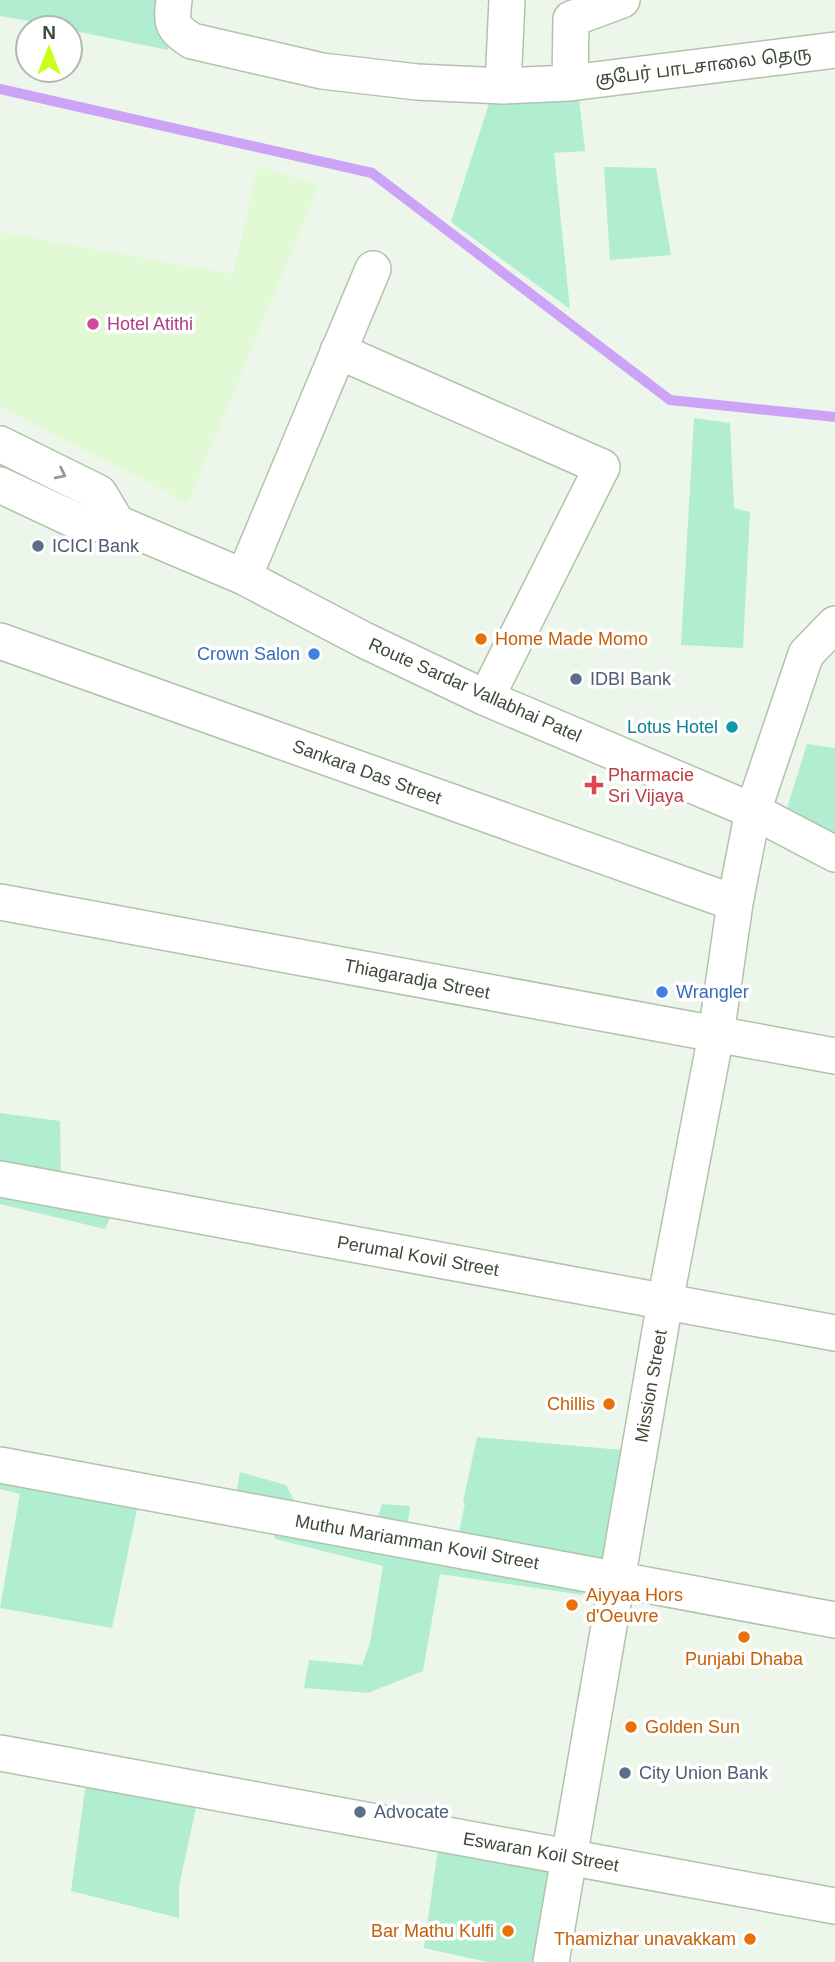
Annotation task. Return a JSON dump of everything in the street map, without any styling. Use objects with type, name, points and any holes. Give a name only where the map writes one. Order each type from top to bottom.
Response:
[{"type":"street","name":"குபேர் பாடசாலை தெரு","points":[[174,0],[172,17],[176,31],[192,41],[322,71],[417,82],[503,86],[570,83],[835,50]]},
{"type":"street","points":[[503,86],[507,0]]},
{"type":"street","points":[[570,83],[571,19],[622,0]]},
{"type":"street","points":[[244,577],[373,269]]},
{"type":"street","points":[[338,351],[602,467],[486,698]]},
{"type":"street","points":[[0,444],[99,493],[117,523],[83,524],[0,485]]},
{"type":"street","name":"Route Sardar Vallabhai Patel","points":[[117,523],[244,577],[364,640],[486,698],[753,811],[835,854]]},
{"type":"street","name":"Mission Street","points":[[551,1962],[665,1302],[716,1035],[734,903],[753,811],[806,654],[835,624]]},
{"type":"street","name":"Sankara Das Street","points":[[0,641],[734,903]]},
{"type":"street","name":"Thiagaradja Street","points":[[0,902],[835,1056]]},
{"type":"street","name":"Perumal Kovil Street","points":[[0,1179],[835,1334]]},
{"type":"street","name":"Muthu Mariamman Kovil Street","points":[[0,1465],[835,1619]]},
{"type":"street","name":"Eswaran Koil Street","points":[[0,1754],[835,1906]]},
{"type":"shaded area","points":[[0,0],[170,0],[168,50],[84,33],[84,14],[14,14],[14,18],[0,16]]},
{"type":"shaded area","points":[[578,90],[585,151],[554,153],[570,309],[451,222],[492,94]]},
{"type":"shaded area","points":[[258,166],[319,185],[188,503],[0,407],[0,232],[233,274]]},
{"type":"shaded area","points":[[604,167],[656,168],[671,255],[610,260]]},
{"type":"shaded area","points":[[694,418],[730,423],[734,508],[750,512],[743,648],[681,645]]},
{"type":"shaded area","points":[[807,744],[835,748],[835,846],[784,818]]},
{"type":"shaded area","points":[[0,1113],[60,1121],[61,1186],[0,1175]]},
{"type":"shaded area","points":[[0,1183],[116,1204],[105,1229],[0,1204]]},
{"type":"shaded area","points":[[477,1437],[634,1451],[615,1575],[236,1494],[240,1472],[286,1485],[297,1506],[377,1519],[382,1504],[410,1506],[408,1522],[459,1532]]},
{"type":"shaded area","points":[[0,1470],[586,1578],[583,1595],[440,1574],[423,1671],[368,1693],[304,1688],[309,1660],[362,1665],[370,1643],[383,1566],[275,1539],[273,1531],[138,1505],[112,1628],[0,1608],[20,1494],[0,1489]]},
{"type":"shaded area","points":[[87,1775],[199,1794],[179,1886],[179,1918],[71,1891]]},
{"type":"shaded area","points":[[439,1841],[562,1861],[545,1962],[488,1962],[424,1948]]},
{"type":"waterway","points":[[0,89],[372,173],[670,400],[835,417]]},
{"type":"place","name":"Hotel Atithi","points":[[93,324]]},
{"type":"place","name":"ICICI Bank","points":[[38,546]]},
{"type":"place","name":"Home Made Momo","points":[[481,639]]},
{"type":"place","name":"Crown Salon","points":[[314,654]]},
{"type":"place","name":"IDBI Bank","points":[[576,679]]},
{"type":"place","name":"Lotus Hotel","points":[[732,727]]},
{"type":"place","name":"Pharmacie Sri Vijaya","points":[[594,785]]},
{"type":"place","name":"Wrangler","points":[[662,992]]},
{"type":"place","name":"Chillis","points":[[609,1404]]},
{"type":"place","name":"Aiyyaa Hors d'Oeuvre","points":[[572,1605]]},
{"type":"place","name":"Punjabi Dhaba","points":[[744,1637]]},
{"type":"place","name":"Golden Sun","points":[[631,1727]]},
{"type":"place","name":"City Union Bank","points":[[625,1773]]},
{"type":"place","name":"Advocate","points":[[360,1812]]},
{"type":"place","name":"Bar Mathu Kulfi","points":[[508,1931]]},
{"type":"place","name":"Thamizhar unavakkam","points":[[750,1939]]}]
